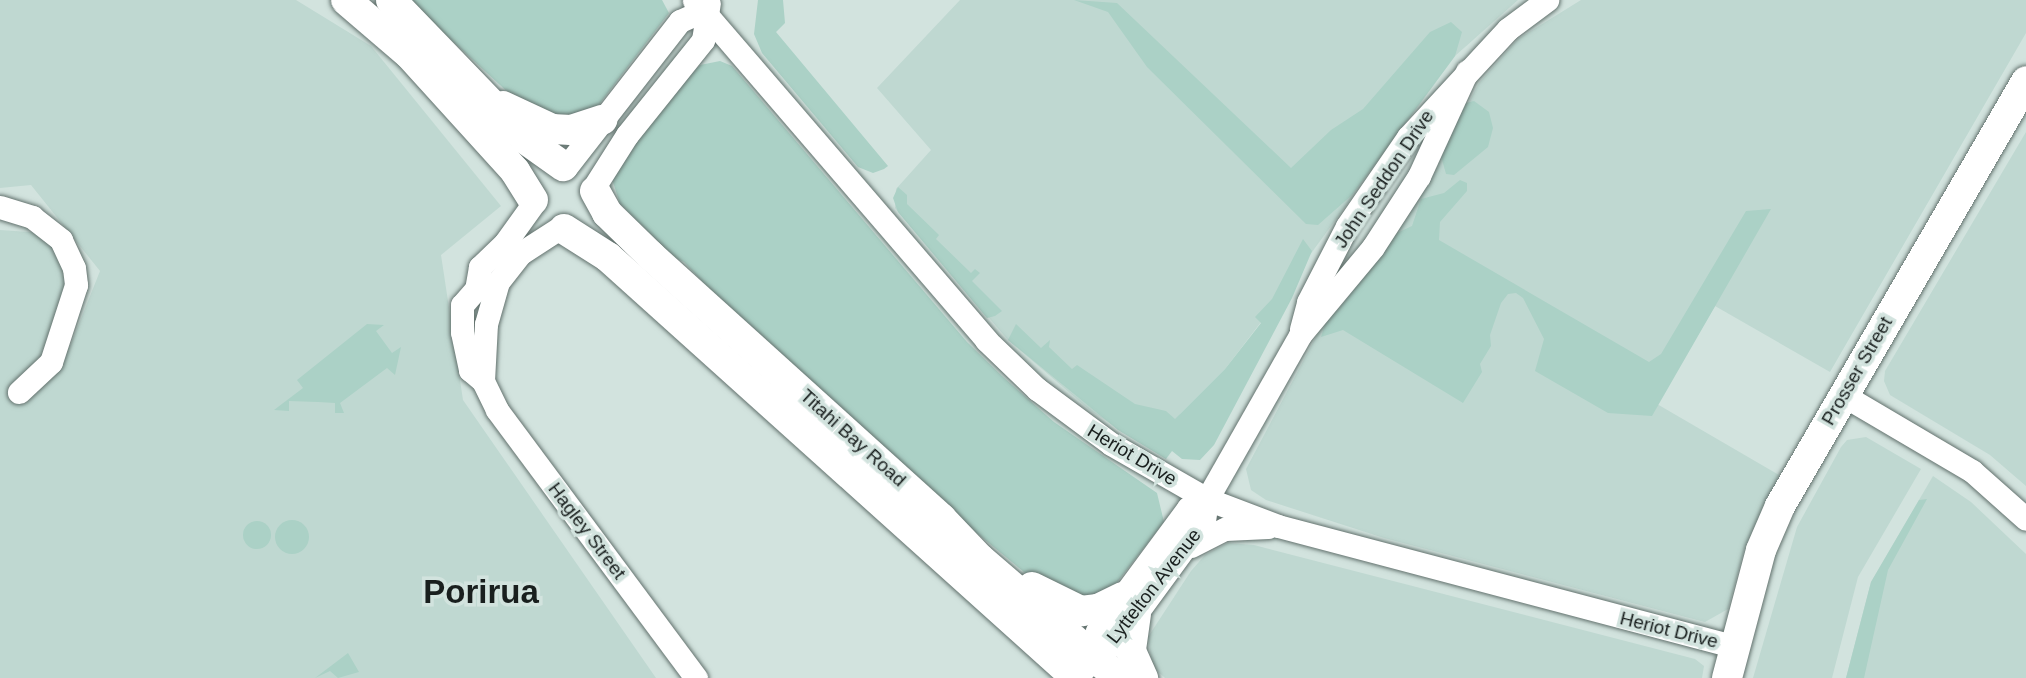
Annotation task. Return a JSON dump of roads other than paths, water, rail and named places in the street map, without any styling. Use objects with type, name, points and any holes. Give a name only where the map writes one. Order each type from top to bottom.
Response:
[{"type":"main road","points":[[346,0],[409,54],[515,171],[542,220],[561,229],[587,220],[594,209],[594,189],[586,175],[540,154],[391,0]]},
{"type":"main road","name":"Prosser Street","points":[[1727,678],[1770,527],[2026,81]]},
{"type":"main road","points":[[490,100],[552,129],[571,130],[601,120]]},
{"type":"main road","points":[[533,202],[539,179],[565,166]]},
{"type":"main road","name":"Titahi Bay Road","points":[[594,189],[607,213],[651,256],[941,518],[1082,671]]},
{"type":"main road","name":"Titahi Bay Road","points":[[561,229],[608,257],[1082,671],[1119,678]]},
{"type":"main road","points":[[980,559],[1064,607],[1098,609],[1129,606],[1131,651],[1143,678]]},
{"type":"street","name":"John Seddon Drive","points":[[1300,335],[1308,302],[1347,226],[1408,137],[1508,29],[1546,0]]},
{"type":"street","points":[[594,189],[627,135],[703,40],[703,4]]},
{"type":"street","points":[[565,166],[680,21],[703,4]]},
{"type":"street","name":"Heriot Drive","points":[[703,4],[941,290],[1012,366],[1111,444],[1207,499],[1278,526],[1735,647]]},
{"type":"street","points":[[691,56],[723,48],[740,49]]},
{"type":"street","name":"John Seddon Drive","points":[[1207,499],[1300,335],[1373,247],[1419,176],[1467,71]]},
{"type":"street","points":[[477,289],[533,202]]},
{"type":"street","points":[[0,207],[10,207],[48,227],[61,240],[75,268],[74,301],[51,362],[19,392]]},
{"type":"street","points":[[477,289],[521,253],[561,229]]},
{"type":"street","name":"Hagley Street","points":[[477,289],[483,381],[497,410],[696,678]]},
{"type":"street","points":[[1843,396],[1972,471],[2026,519]]},
{"type":"street","name":"Lyttelton Avenue","points":[[1082,671],[1097,631],[1129,606],[1181,554],[1204,521],[1207,499]]},
{"type":"street","name":"Lyttelton Avenue","points":[[1129,606],[1188,509],[1207,499]]},
{"type":"street","points":[[1181,554],[1225,529],[1278,526]]},
{"type":"district","name":"Porirua","points":[[481,592]]}]
